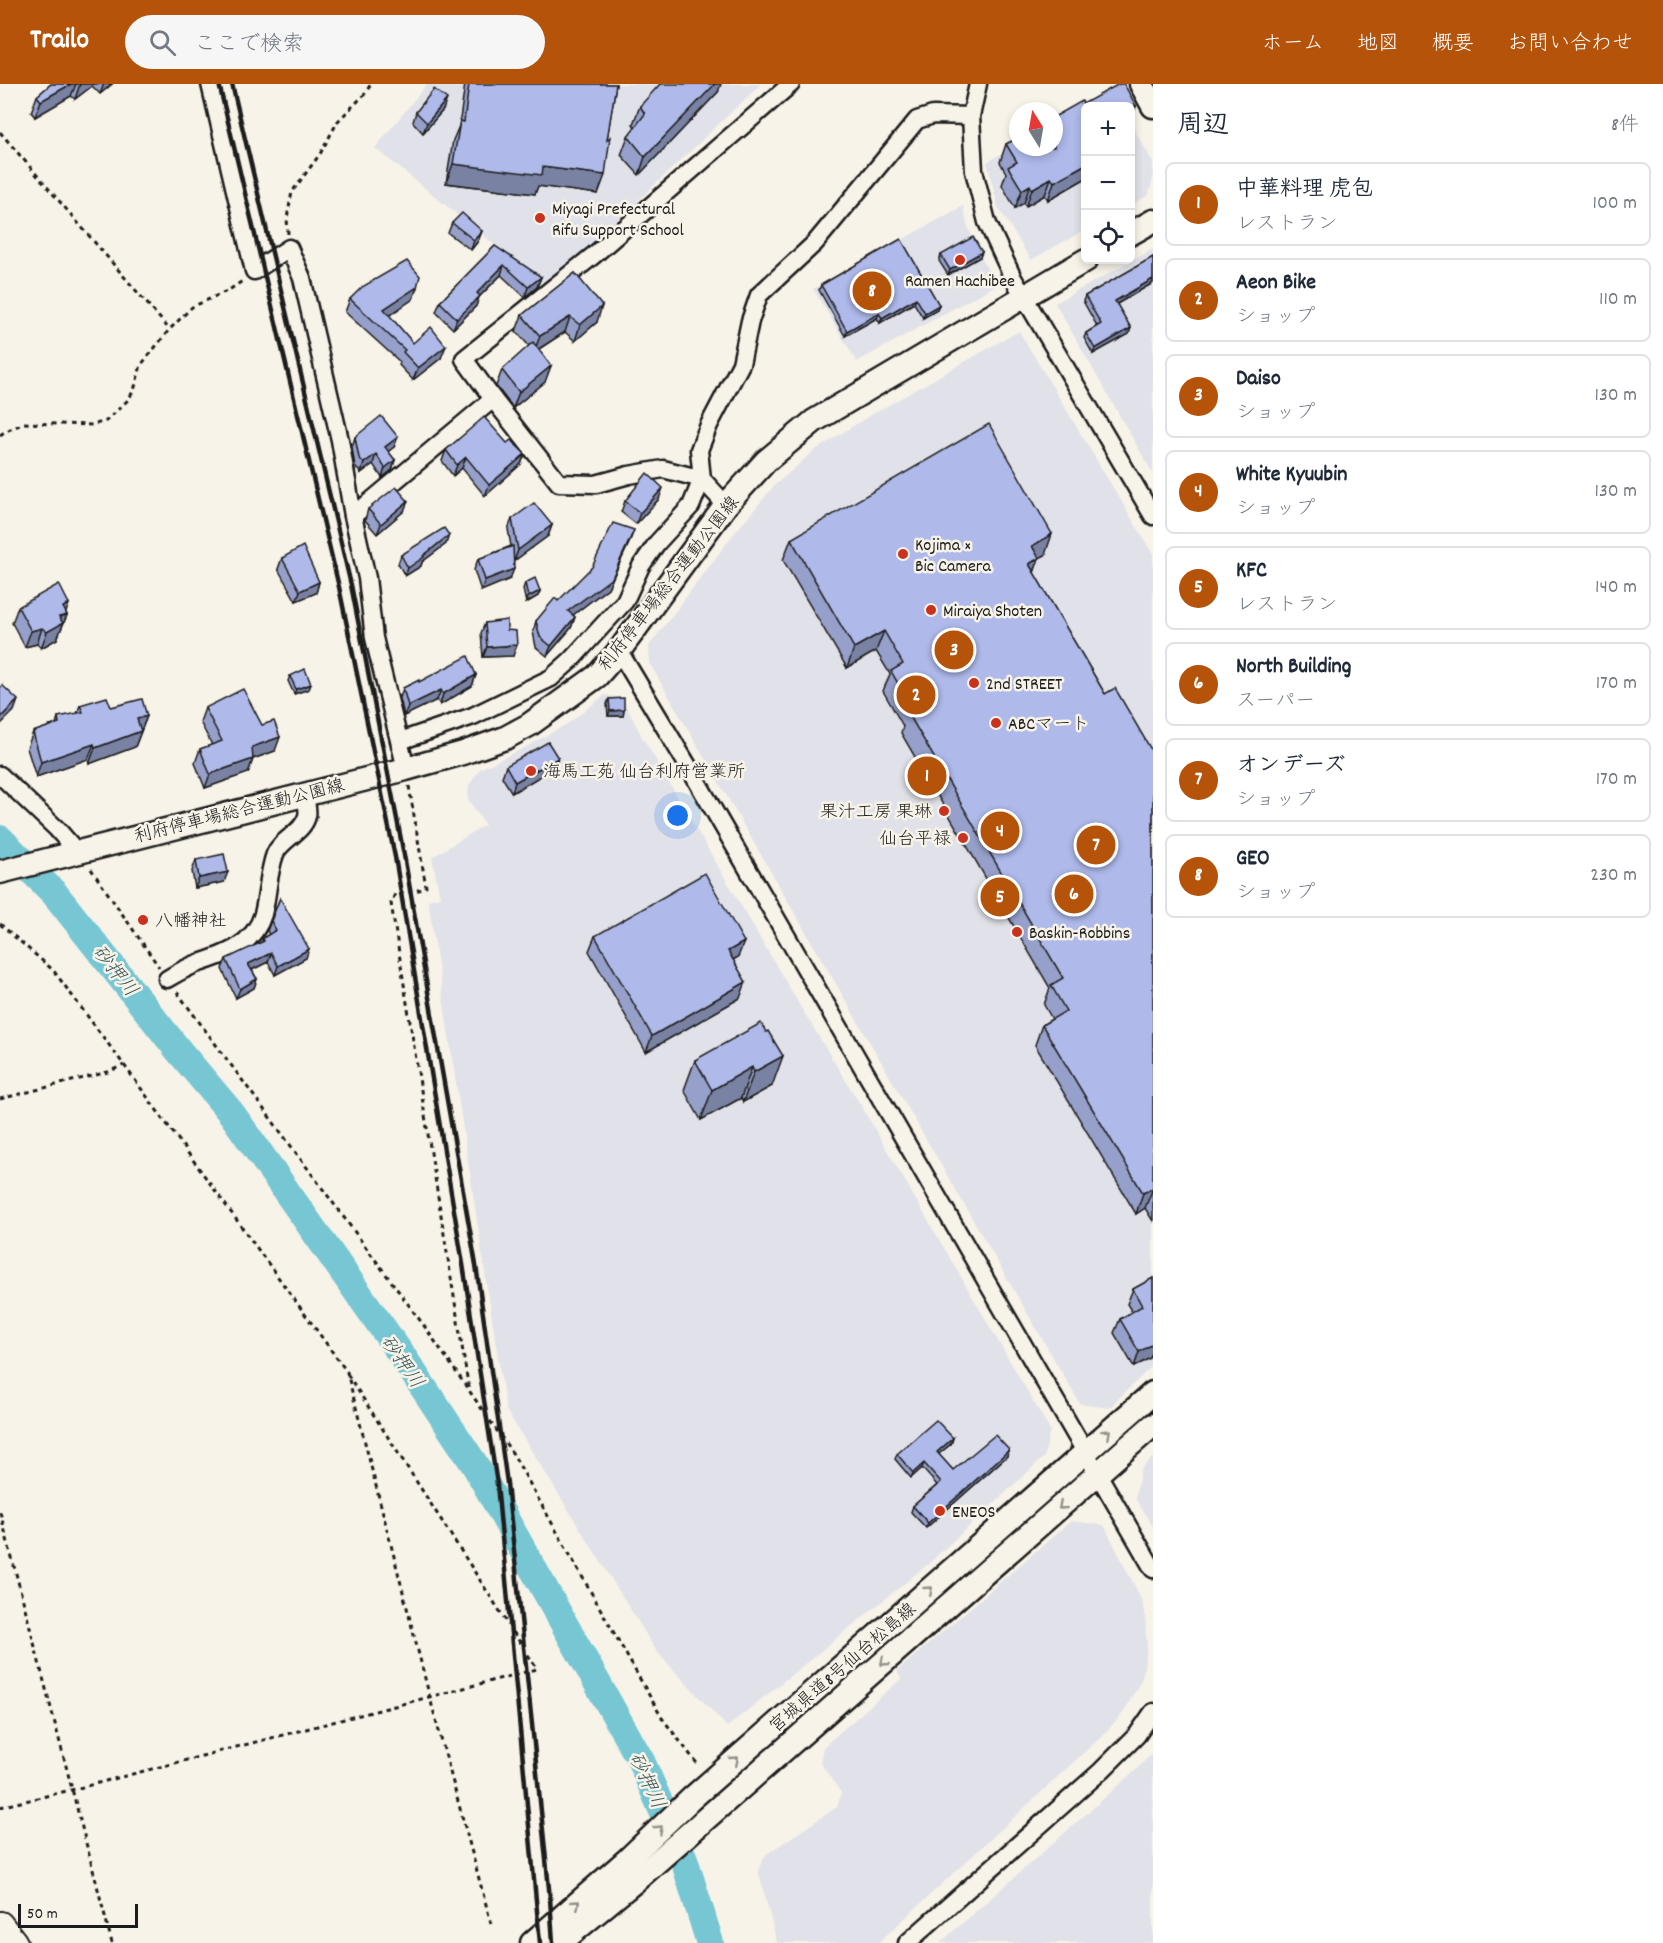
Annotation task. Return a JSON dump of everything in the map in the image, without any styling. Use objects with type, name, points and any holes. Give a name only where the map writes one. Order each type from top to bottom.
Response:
[{"type":"highway","points":[[0,1924],[14,1943]]},
{"type":"main road","points":[[1142,84],[1153,106]]},
{"type":"main road","points":[[1135,232],[1153,221]]},
{"type":"main road","name":"利府停車場総合運動公園線","points":[[0,872],[304,793],[406,769],[494,741],[529,725],[597,676],[619,651],[726,505],[766,461],[814,421],[1081,263]]},
{"type":"main road","name":"宮城県道8号仙台松島線","points":[[532,1943],[627,1860],[711,1782],[1153,1393]]},
{"type":"main road","name":"宮城県道8号仙台松島線","points":[[560,1943],[635,1881],[1153,1425]]},
{"type":"street","points":[[210,84],[254,271],[289,248],[302,278],[340,440],[353,516],[367,578],[374,638],[406,769]]},
{"type":"street","points":[[726,505],[702,478],[663,469],[596,484],[560,483],[464,359],[594,255],[791,84]]},
{"type":"street","points":[[978,84],[971,116],[974,171],[987,222],[999,250],[1024,295],[1153,516]]},
{"type":"street","points":[[400,741],[473,716],[551,678],[571,660],[625,601],[641,566],[657,543],[691,506],[702,478],[699,450],[709,424],[741,364],[750,321],[759,295],[815,243],[917,120],[933,116],[971,116]]},
{"type":"street","points":[[353,516],[493,399]]},
{"type":"street","points":[[619,651],[691,771],[1153,1569]]},
{"type":"street","points":[[0,775],[57,829],[68,854]]},
{"type":"street","points":[[167,979],[183,970],[238,948],[259,925],[275,853],[303,825],[308,815],[304,793]]},
{"type":"street","points":[[907,1943],[1101,1771],[1137,1735],[1153,1712]]},
{"type":"path","points":[[289,248],[288,218],[292,192],[320,154],[338,122],[364,95],[371,84]]},
{"type":"path","points":[[0,132],[169,330]]},
{"type":"path","points":[[0,435],[24,423],[92,425],[106,421],[129,399],[141,365],[169,330],[192,307],[229,290],[254,271]]},
{"type":"path","points":[[406,769],[426,886],[424,889],[395,894],[391,903],[470,1392]]},
{"type":"path","points":[[68,854],[102,883],[167,979],[425,1327],[513,1455],[662,1718],[711,1782]]},
{"type":"path","points":[[0,924],[53,970],[347,1372],[537,1669],[0,1807]]},
{"type":"path","points":[[0,1099],[108,1072],[124,1065]]},
{"type":"path","points":[[347,1372],[430,1698],[491,1923]]},
{"type":"path","points":[[0,1512],[112,1943]]},
{"type":"shaded area","name":"Miyagi Prefectural Rifu Support School","points":[[427,84],[761,84],[547,287],[375,148]]},
{"type":"shaded area","points":[[1081,114],[1081,232],[1031,260],[998,207],[987,162],[1009,150],[1009,156],[1063,156],[1063,136]]},
{"type":"shaded area","points":[[1135,131],[1153,162],[1153,178],[1149,195],[1135,203]]},
{"type":"shaded area","points":[[963,206],[967,224],[996,285],[857,362],[813,289]]},
{"type":"shaded area","points":[[1153,249],[1152,472],[1055,303],[1126,264],[1135,264],[1135,259]]},
{"type":"shaded area","points":[[1019,331],[1153,554],[1153,1365],[1109,1408],[1080,1404],[650,664],[649,646],[736,531],[774,486],[814,451],[864,419]]},
{"type":"shaded area","points":[[605,695],[622,698],[640,733],[1050,1430],[1044,1457],[927,1565],[727,1727],[657,1652],[506,1410],[428,900],[440,897],[432,857],[485,825],[468,799],[469,785],[480,769],[567,724]]},
{"type":"shaded area","points":[[1153,1457],[1153,1527],[1135,1498],[1141,1469]]},
{"type":"shaded area","points":[[1071,1521],[1104,1525],[1141,1599],[1145,1615],[1147,1649],[1142,1678],[1124,1712],[1101,1737],[878,1943],[777,1943],[758,1870],[765,1855],[837,1807],[841,1793],[820,1762],[823,1747],[901,1679],[897,1671]]},
{"type":"shaded area","points":[[1153,1752],[1153,1943],[940,1943],[1136,1770]]},
{"type":"building","points":[[51,84],[71,84],[41,101],[37,96]]},
{"type":"building","points":[[469,84],[616,84],[607,140],[610,137],[605,175],[543,167],[542,175],[453,164],[460,121],[464,122]]},
{"type":"building","points":[[660,84],[715,84],[645,157],[628,136],[645,114],[640,106]]},
{"type":"building","points":[[1119,84],[1124,84],[1134,102],[1087,102]]},
{"type":"building","points":[[434,89],[447,99],[427,123],[416,112]]},
{"type":"building","points":[[1082,101],[1081,167],[1054,182],[1051,178],[1032,189],[1030,185],[1022,190],[1008,167],[1017,162],[1013,156],[1063,156],[1063,112]]},
{"type":"building","points":[[462,213],[482,231],[474,240],[452,223]]},
{"type":"building","points":[[973,237],[982,252],[950,270],[941,255]]},
{"type":"building","points":[[901,239],[939,305],[925,313],[916,298],[882,318],[879,313],[847,331],[821,285]]},
{"type":"building","points":[[495,246],[541,277],[528,287],[504,265],[477,293],[480,296],[457,319],[440,302]]},
{"type":"building","points":[[1153,257],[1153,279],[1115,301],[1131,328],[1095,349],[1086,333],[1101,324],[1085,296]]},
{"type":"building","points":[[407,261],[420,276],[417,287],[384,309],[413,343],[431,327],[446,346],[418,368],[403,352],[405,350],[350,299],[362,287]]},
{"type":"building","points":[[575,273],[602,306],[580,325],[570,317],[540,336],[522,315]]},
{"type":"building","points":[[533,342],[551,366],[519,392],[502,370]]},
{"type":"building","points":[[381,416],[398,437],[385,447],[395,460],[385,468],[376,454],[364,463],[359,458],[355,437]]},
{"type":"building","points":[[484,417],[507,443],[511,440],[525,454],[489,485],[466,457],[457,465],[446,450]]},
{"type":"building","points":[[989,424],[1052,534],[1032,546],[1039,558],[1029,564],[1105,694],[1115,688],[1153,753],[1153,1188],[1143,1193],[1042,1025],[1066,1011],[1051,985],[1063,978],[908,713],[913,710],[891,671],[903,664],[884,631],[854,648],[791,539]]},
{"type":"building","points":[[647,473],[663,488],[640,513],[625,501]]},
{"type":"building","points":[[396,487],[408,501],[381,524],[368,509]]},
{"type":"building","points":[[534,503],[552,525],[518,550],[512,519]]},
{"type":"building","points":[[613,523],[634,530],[612,578],[568,611],[575,617],[551,646],[540,637],[536,621],[555,598],[558,601],[592,567]]},
{"type":"building","points":[[444,528],[449,535],[408,568],[401,555]]},
{"type":"building","points":[[303,546],[319,582],[300,591],[282,558]]},
{"type":"building","points":[[513,546],[514,569],[485,580],[478,559]]},
{"type":"building","points":[[535,578],[540,591],[528,597],[525,583]]},
{"type":"building","points":[[59,584],[69,604],[63,607],[67,615],[59,617],[63,623],[47,632],[42,628],[31,631],[18,607]]},
{"type":"building","points":[[507,620],[507,630],[516,631],[517,645],[487,647],[485,623]]},
{"type":"building","points":[[468,656],[476,675],[443,694],[441,690],[408,706],[403,688]]},
{"type":"building","points":[[305,669],[311,684],[296,689],[290,676]]},
{"type":"building","points":[[2,685],[18,700],[0,718],[0,688]]},
{"type":"building","points":[[243,689],[262,725],[274,721],[280,737],[252,747],[253,759],[210,774],[200,749],[222,741],[205,708]]},
{"type":"building","points":[[107,697],[111,707],[142,699],[147,716],[137,719],[141,731],[95,748],[94,744],[41,762],[33,732],[59,723],[58,717],[83,712],[80,705]]},
{"type":"building","points":[[624,698],[624,710],[610,711],[609,699]]},
{"type":"building","points":[[548,742],[558,758],[515,782],[506,766]]},
{"type":"building","points":[[224,854],[228,872],[199,878],[196,860]]},
{"type":"building","points":[[705,873],[744,942],[728,951],[746,982],[652,1036],[595,936]]},
{"type":"building","points":[[280,898],[309,949],[278,966],[271,953],[248,964],[257,979],[240,989],[226,959],[264,941],[263,938],[276,930],[271,921]]},
{"type":"building","points":[[761,1023],[783,1056],[754,1072],[752,1067],[712,1090],[695,1060]]},
{"type":"building","points":[[1153,1278],[1153,1344],[1139,1352],[1120,1319],[1142,1306],[1133,1289]]},
{"type":"building","points":[[936,1420],[953,1438],[937,1452],[953,1470],[995,1435],[1009,1450],[928,1523],[913,1506],[941,1482],[924,1463],[913,1473],[897,1454]]},
{"type":"waterway","name":"砂押川","points":[[0,839],[55,894],[179,1051],[232,1114],[403,1357],[475,1465],[641,1761],[684,1859],[710,1943]]},
{"type":"railway","points":[[219,84],[339,587],[395,857],[497,1484],[540,1943]]},
{"type":"railway","points":[[232,84],[351,585],[404,855],[476,1265],[507,1483],[553,1943]]},
{"type":"place","name":"Miyagi Prefectural Rifu Support School","points":[[540,218]]},
{"type":"place","name":"Ramen Hachibee","points":[[960,260]]},
{"type":"place","name":"GEO","points":[[872,291]]},
{"type":"place","name":"Kojima × Bic Camera","points":[[903,554]]},
{"type":"place","name":"Miraiya Shoten","points":[[931,610]]},
{"type":"place","name":"Daiso","points":[[954,650]]},
{"type":"place","name":"2nd STREET","points":[[974,683]]},
{"type":"place","name":"Aeon Bike","points":[[916,695]]},
{"type":"place","name":"ABCマート","points":[[996,723]]},
{"type":"place","name":"海馬工苑 仙台利府営業所","points":[[531,771]]},
{"type":"place","name":"中華料理 虎包","points":[[927,776]]},
{"type":"place","name":"果汁工房 果琳","points":[[944,811]]},
{"type":"place","name":"White Kyuubin","points":[[1000,831]]},
{"type":"place","name":"仙台平禄","points":[[963,838]]},
{"type":"place","name":"オンデーズ","points":[[1096,845]]},
{"type":"place","name":"North Building","points":[[1074,894]]},
{"type":"place","name":"KFC","points":[[1000,897]]},
{"type":"place","name":"八幡神社","points":[[143,920]]},
{"type":"place","name":"Baskin-Robbins","points":[[1017,932]]},
{"type":"place","name":"ENEOS","points":[[940,1511]]}]
